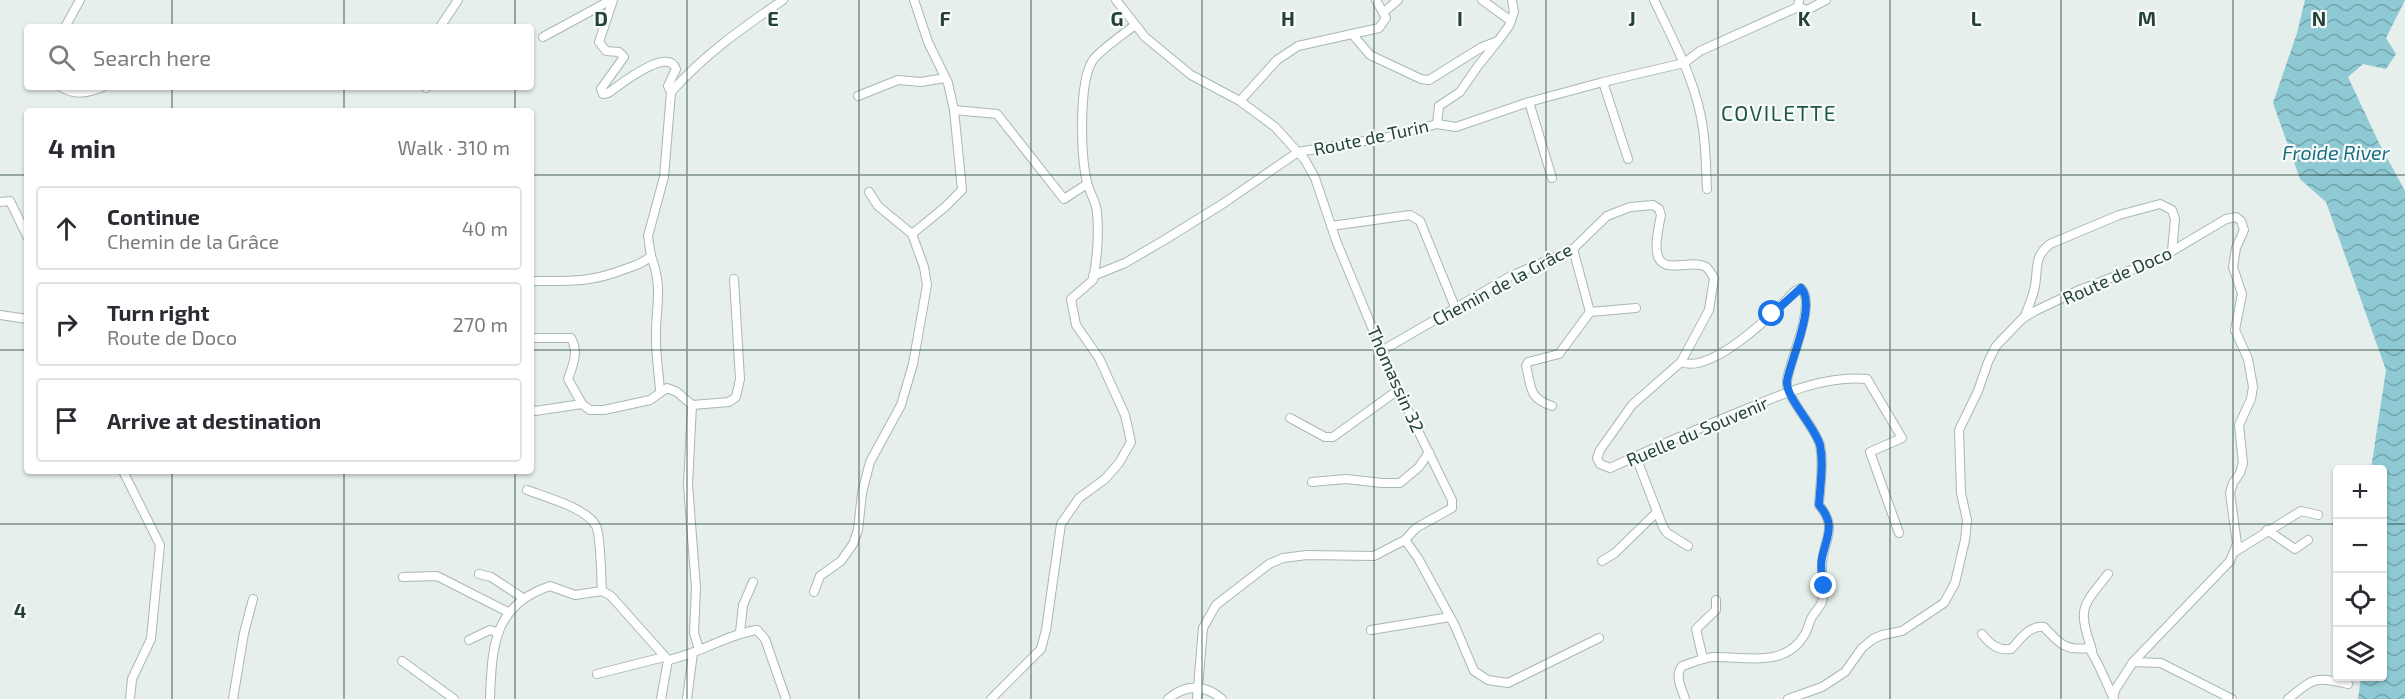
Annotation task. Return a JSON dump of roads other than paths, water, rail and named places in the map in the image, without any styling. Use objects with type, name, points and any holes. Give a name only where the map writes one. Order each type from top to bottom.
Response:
[{"type":"street","points":[[67,24],[80,0]]},
{"type":"street","points":[[442,24],[458,0]]},
{"type":"street","points":[[543,37],[612,0]]},
{"type":"street","points":[[612,0],[599,42],[606,51],[619,52],[624,57],[601,89],[602,92],[608,93],[651,65],[669,61],[676,69],[668,86],[671,92],[664,177],[648,236],[660,292],[656,339],[660,391]]},
{"type":"street","points":[[671,92],[697,63],[783,0]]},
{"type":"street","points":[[912,234],[962,190],[954,110],[945,78],[928,42],[914,0]]},
{"type":"street","name":"Thomassin 32","points":[[1116,0],[1145,37],[1191,75],[1240,101],[1275,127],[1305,160],[1315,178],[1331,226],[1398,390],[1452,500],[1452,508],[1416,528],[1405,540]]},
{"type":"street","points":[[1240,101],[1277,60],[1298,46],[1379,28],[1386,18],[1376,0]]},
{"type":"street","points":[[1384,12],[1398,0]]},
{"type":"street","points":[[1482,0],[1510,21]]},
{"type":"street","points":[[1437,124],[1439,106],[1460,92],[1498,41],[1514,12],[1512,0]]},
{"type":"street","points":[[1654,0],[1684,63],[1696,97],[1703,129],[1707,189]]},
{"type":"street","name":"Route de Turin","points":[[1094,276],[1125,263],[1166,239],[1224,203],[1298,152],[1388,137],[1437,124],[1456,127],[1529,102],[1684,63],[1700,51],[1799,4],[1807,9],[1826,0]]},
{"type":"street","points":[[991,699],[992,695],[1041,649],[1046,630],[1061,524],[1078,498],[1105,479],[1119,463],[1131,442],[1125,415],[1103,368],[1076,325],[1071,299],[1093,280],[1094,276],[1097,211],[1087,184],[1082,143],[1084,98],[1088,74],[1093,60],[1135,25]]},
{"type":"street","points":[[1353,35],[1370,55],[1422,79],[1429,80],[1482,47],[1498,41]]},
{"type":"street","points":[[858,96],[898,80],[921,82],[945,78]]},
{"type":"street","points":[[1603,82],[1628,159]]},
{"type":"street","points":[[66,90],[70,93],[84,94],[95,90]]},
{"type":"street","points":[[1529,102],[1552,178]]},
{"type":"street","points":[[954,110],[997,114],[1064,199],[1087,184]]},
{"type":"street","points":[[814,592],[820,576],[841,561],[853,544],[858,530],[862,493],[870,462],[901,405],[913,364],[927,285],[924,267],[912,234],[878,206],[869,192]]},
{"type":"street","points":[[0,202],[10,201],[24,230]]},
{"type":"street","points":[[2023,318],[2035,288],[2037,262],[2041,250],[2050,244],[2119,215],[2160,204],[2172,210],[2175,219],[2172,251]]},
{"type":"street","name":"Chemin de la Grâce","points":[[1383,350],[1509,277],[1573,249],[1607,216],[1630,207],[1653,205],[1659,209],[1661,214],[1657,252],[1659,261],[1667,266],[1694,264],[1706,267],[1714,278],[1709,310],[1681,362]]},
{"type":"street","points":[[1331,226],[1410,215],[1416,218],[1420,221],[1455,307]]},
{"type":"street","name":"Route de Doco","points":[[1788,699],[1822,687],[1845,672],[1862,648],[1873,639],[1902,631],[1944,603],[1955,583],[1965,540],[1966,520],[1961,493],[1959,430],[1996,346],[2023,318],[2077,291],[2140,268],[2231,217],[2236,217],[2244,225],[2236,248],[2233,267],[2241,294],[2235,330],[2248,359],[2253,387],[2251,399],[2239,425],[2243,463],[2230,493],[2236,551]]},
{"type":"street","points":[[1573,249],[1590,312]]},
{"type":"street","points":[[534,281],[601,279],[645,261],[651,256]]},
{"type":"street","points":[[534,338],[571,338],[575,346],[575,360],[568,379],[582,404],[590,410],[603,410],[650,400],[667,388],[677,392],[692,405],[729,402],[736,397],[740,380],[734,279]]},
{"type":"street","points":[[1681,362],[1693,363],[1716,355],[1749,335],[1801,288],[1806,297],[1802,327],[1787,380],[1787,392],[1808,420],[1820,445],[1819,505],[1830,523],[1822,560],[1824,586],[1822,602],[1811,618],[1805,635],[1792,649],[1777,657],[1744,660],[1713,657],[1703,658],[1682,666],[1679,670],[1679,680],[1685,699]]},
{"type":"street","points":[[1552,406],[1534,397],[1526,366],[1530,360],[1559,354],[1590,312],[1636,309]]},
{"type":"street","points":[[0,315],[24,319]]},
{"type":"street","name":"Ruelle du Souvenir","points":[[1681,362],[1632,405],[1600,450],[1597,458],[1600,464],[1610,468],[1787,392],[1850,377],[1867,379],[1902,438],[1870,452],[1899,533]]},
{"type":"street","points":[[1290,418],[1325,437],[1334,437],[1398,390]]},
{"type":"street","points":[[534,410],[582,404]]},
{"type":"street","points":[[687,699],[696,651],[694,633],[696,588],[688,485],[692,405]]},
{"type":"street","points":[[1312,482],[1346,478],[1400,483],[1419,467],[1429,452]]},
{"type":"street","points":[[1635,456],[1656,513],[1667,532],[1689,546]]},
{"type":"street","points":[[124,474],[160,545],[151,639],[132,679],[130,699]]},
{"type":"street","points":[[527,490],[575,509],[588,517],[597,527],[602,591]]},
{"type":"street","points":[[2113,699],[2115,690],[2133,662],[2230,561],[2236,551],[2301,511],[2318,515]]},
{"type":"street","points":[[1602,561],[1615,553],[1656,513]]},
{"type":"street","points":[[2267,530],[2295,549],[2308,540]]},
{"type":"street","points":[[1197,699],[1203,628],[1216,605],[1269,564],[1283,558],[1307,555],[1374,556],[1405,540],[1418,558],[1450,617],[1474,671],[1488,680],[1508,683],[1599,638]]},
{"type":"street","points":[[479,574],[491,577],[523,598]]},
{"type":"street","points":[[2108,574],[2085,602],[2082,615],[2092,650],[2113,699]]},
{"type":"street","points":[[403,577],[437,576],[508,612]]},
{"type":"street","points":[[740,632],[743,605],[753,582]]},
{"type":"street","points":[[490,699],[497,632],[508,612],[523,598],[550,586],[575,595],[602,591],[619,603],[666,658],[661,699]]},
{"type":"street","points":[[233,699],[244,633],[253,598]]},
{"type":"street","points":[[1703,658],[1696,629],[1716,610],[1716,600]]},
{"type":"street","points":[[1371,630],[1450,617]]},
{"type":"street","points":[[1982,634],[1994,646],[2011,650],[2032,628],[2039,626],[2044,627],[2067,648],[2092,650]]},
{"type":"street","points":[[469,640],[490,630],[497,632]]},
{"type":"street","points":[[597,674],[696,651],[740,632],[756,630],[765,639],[786,699]]},
{"type":"street","points":[[402,662],[454,699]]},
{"type":"street","points":[[2133,662],[2161,663],[2232,699]]},
{"type":"street","points":[[2288,699],[2311,680],[2323,678],[2348,684]]},
{"type":"street","points":[[1168,699],[1199,686],[1221,699]]},
{"type":"water","name":"Froide River","points":[[2305,0],[2405,0],[2386,38],[2396,54],[2386,69],[2363,64],[2348,77],[2405,191],[2405,699],[2358,699],[2360,681],[2387,681],[2387,465],[2372,465],[2386,370],[2326,202],[2300,179],[2273,103],[2297,33]]},
{"type":"district","name":"COVILETTE","points":[[1779,112]]}]
